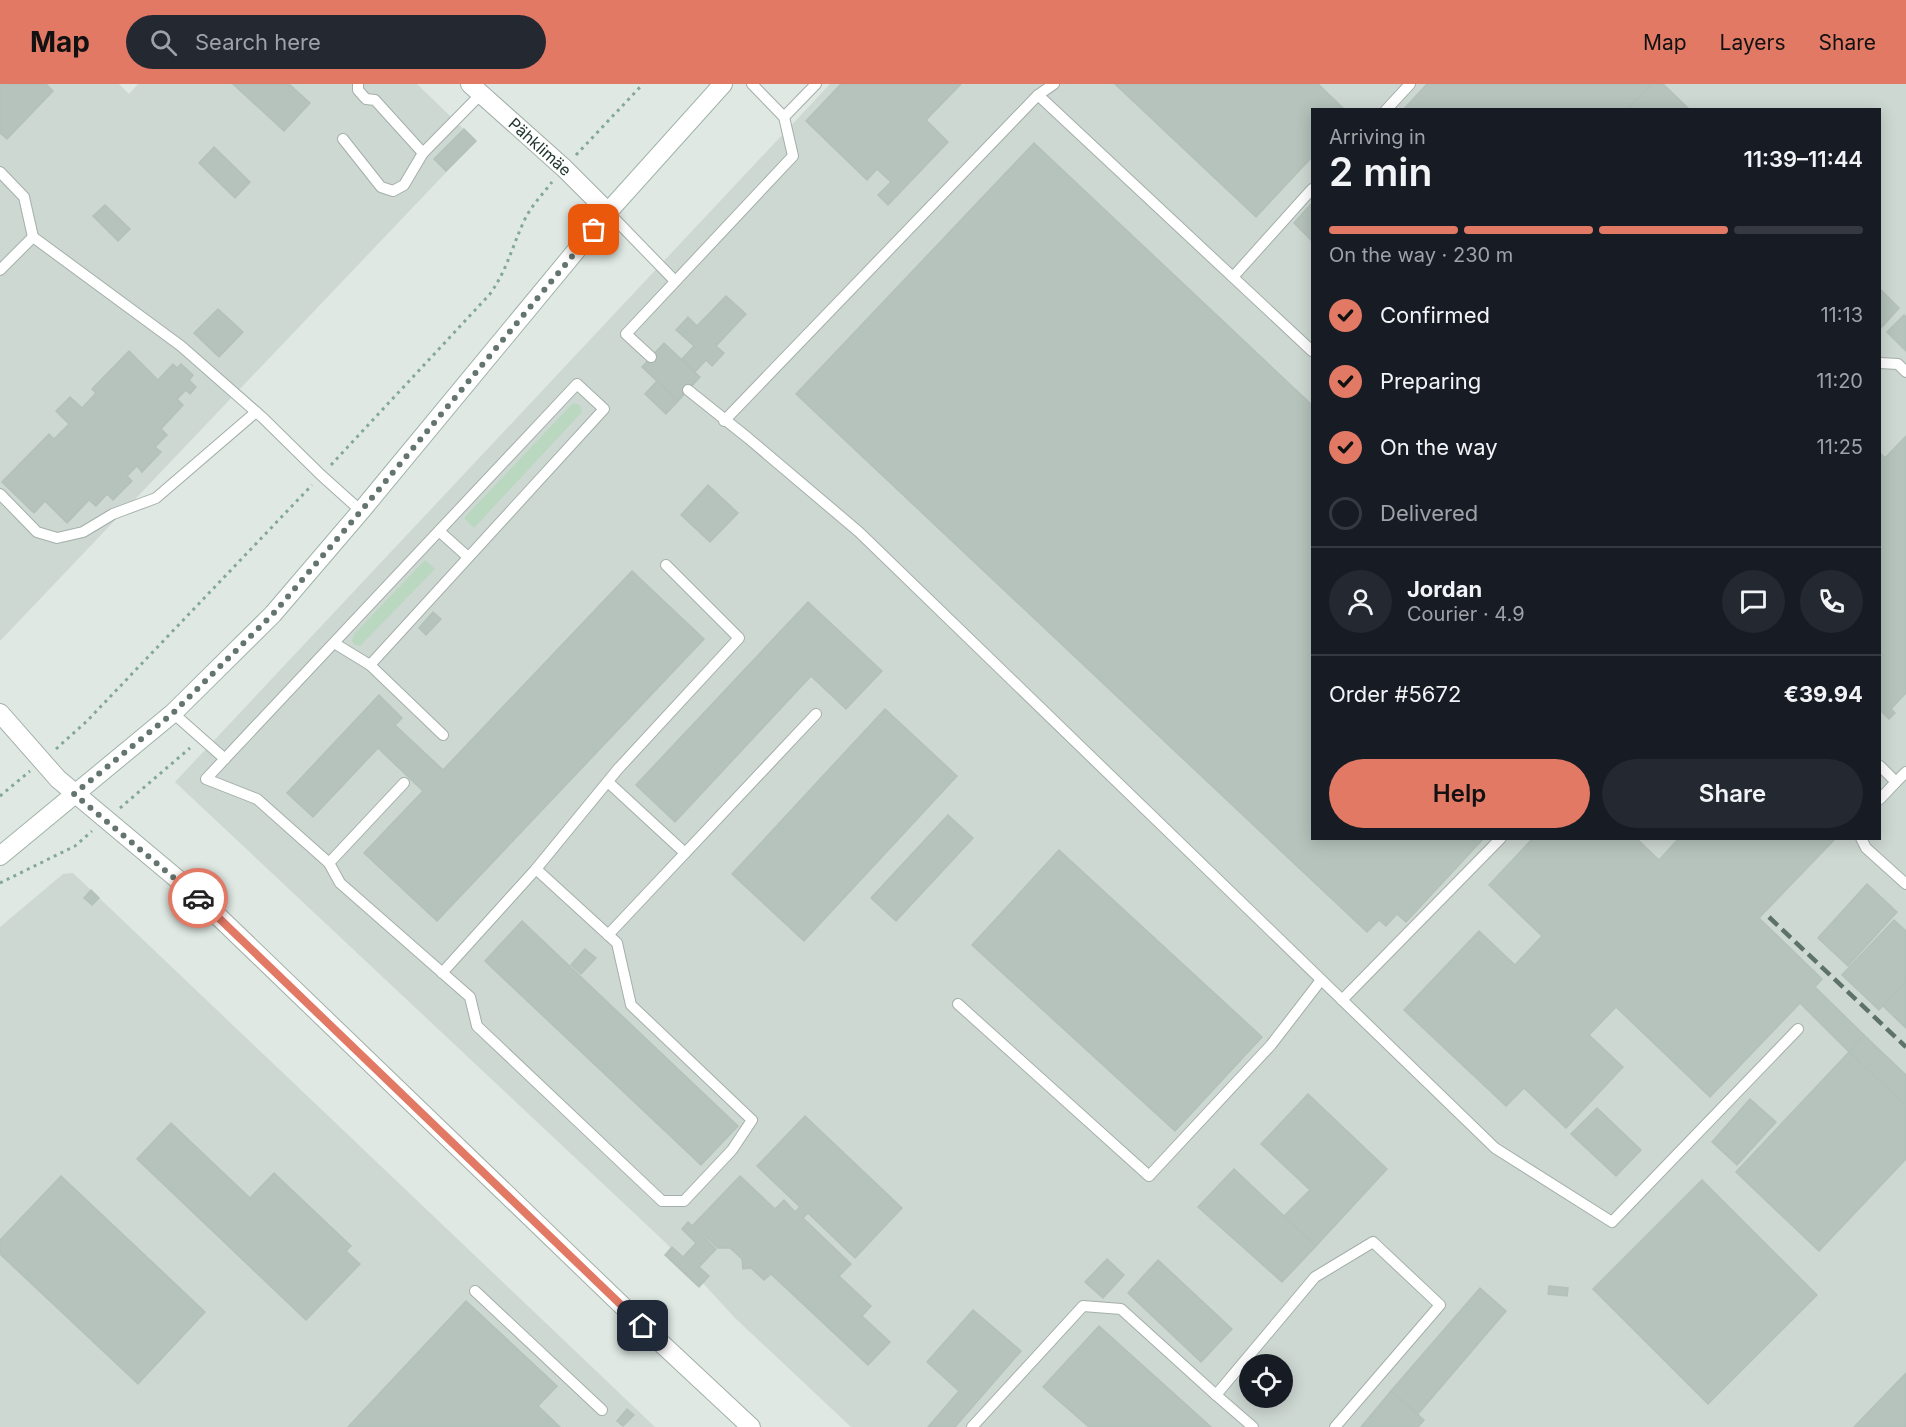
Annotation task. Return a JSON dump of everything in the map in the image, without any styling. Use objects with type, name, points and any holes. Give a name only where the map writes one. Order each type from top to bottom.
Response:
[{"type":"street","points":[[0,855],[173,713],[273,614],[608,212],[723,84]]},
{"type":"street","name":"Pähklimäe","points":[[475,89],[564,168],[608,212]]},
{"type":"street","points":[[0,713],[57,779],[194,893],[751,1427]]},
{"type":"lane","points":[[358,84],[358,90],[366,99],[375,100],[423,153]]},
{"type":"lane","points":[[651,357],[626,334],[793,156],[784,117],[752,84]]},
{"type":"lane","points":[[784,117],[816,84]]},
{"type":"lane","points":[[724,421],[1038,95],[1054,84]]},
{"type":"lane","points":[[1388,108],[1410,84]]},
{"type":"lane","points":[[343,138],[381,187],[393,191],[404,185],[423,153],[475,89]]},
{"type":"lane","points":[[1038,95],[1311,350]]},
{"type":"lane","points":[[0,172],[24,197],[33,237],[181,346],[256,412],[361,511]]},
{"type":"lane","points":[[1233,277],[1311,190]]},
{"type":"lane","points":[[608,212],[675,281]]},
{"type":"lane","points":[[0,270],[33,237]]},
{"type":"lane","points":[[1881,363],[1898,363],[1906,372]]},
{"type":"lane","points":[[370,665],[604,410],[577,384],[206,779],[257,799],[329,863],[340,884],[470,997],[477,1026],[662,1201],[684,1201],[732,1150],[752,1120],[631,1005],[616,943],[536,869]]},
{"type":"lane","points":[[688,390],[859,532],[1495,1148],[1612,1222],[1798,1029]]},
{"type":"lane","points":[[0,494],[37,532],[57,538],[83,532],[113,513],[156,498],[256,412]]},
{"type":"lane","points":[[439,531],[468,558]]},
{"type":"lane","points":[[442,973],[536,869],[608,782],[739,638],[666,565]]},
{"type":"lane","points":[[334,643],[370,665],[443,735]]},
{"type":"lane","points":[[173,713],[225,759]]},
{"type":"lane","points":[[608,935],[816,714]]},
{"type":"lane","points":[[1881,767],[1896,782]]},
{"type":"lane","points":[[1881,798],[1906,772]]},
{"type":"lane","points":[[608,782],[685,853]]},
{"type":"lane","points":[[329,863],[404,783]]},
{"type":"lane","points":[[1342,1000],[1499,840]]},
{"type":"lane","points":[[1862,840],[1866,848],[1906,884]]},
{"type":"lane","points":[[958,1004],[1149,1176],[1271,1045],[1321,980]]},
{"type":"lane","points":[[1216,1395],[1315,1277],[1372,1242],[1440,1305],[1335,1427]]},
{"type":"lane","points":[[475,1291],[602,1410]]},
{"type":"lane","points":[[972,1427],[1083,1306],[1121,1310],[1253,1427]]},
{"type":"path","points":[[0,796],[87,721],[490,294],[501,278],[532,206],[564,168],[643,84]]},
{"type":"shaded area","points":[[0,84],[119,84],[129,94],[138,84],[417,84],[476,141],[0,641]]},
{"type":"shaded area","points":[[830,84],[1906,84],[1906,1427],[851,1427],[735,1318],[666,1243],[175,782]]},
{"type":"shaded area","points":[[73,873],[655,1427],[0,1427],[0,927],[63,874]]},
{"type":"green space","points":[[573,403],[580,405],[582,412],[474,528],[464,518]]},
{"type":"green space","points":[[425,560],[435,569],[362,644],[355,645],[352,641],[354,634]]},
{"type":"building","points":[[0,84],[46,84],[53,91],[7,139],[0,133]]},
{"type":"building","points":[[233,84],[289,84],[310,103],[284,131]]},
{"type":"building","points":[[841,84],[961,84],[926,120],[948,142],[888,205],[878,195],[891,182],[877,169],[867,180],[806,121]]},
{"type":"building","points":[[1115,84],[1318,84],[1343,108],[1311,108],[1311,158],[1256,217]]},
{"type":"building","points":[[1427,84],[1652,84],[1629,108],[1405,108]]},
{"type":"building","points":[[1652,84],[1663,84],[1688,108],[1629,108]]},
{"type":"building","points":[[464,129],[476,141],[446,171],[434,159]]},
{"type":"building","points":[[1034,143],[1311,404],[1311,840],[1482,840],[1406,922],[1397,914],[1386,926],[1379,920],[1367,932],[796,394]]},
{"type":"building","points":[[214,147],[250,182],[235,198],[199,163]]},
{"type":"building","points":[[1311,204],[1311,240],[1294,223]]},
{"type":"building","points":[[105,205],[130,229],[118,241],[93,216]]},
{"type":"building","points":[[1881,290],[1899,308],[1881,328]]},
{"type":"building","points":[[726,296],[746,314],[716,346],[724,353],[712,366],[706,360],[695,372],[682,359],[694,346],[676,330],[688,317],[697,326]]},
{"type":"building","points":[[218,309],[243,332],[219,357],[194,333]]},
{"type":"building","points":[[1904,315],[1906,317],[1906,351],[1887,332]]},
{"type":"building","points":[[664,343],[700,377],[678,401],[642,367]]},
{"type":"building","points":[[129,351],[158,380],[173,364],[177,368],[181,364],[193,375],[189,380],[196,387],[190,394],[186,390],[177,399],[183,405],[161,429],[167,435],[155,447],[161,452],[142,472],[137,466],[127,476],[132,481],[113,500],[107,494],[96,506],[89,500],[67,523],[45,501],[34,513],[2,482],[49,434],[54,439],[69,424],[56,411],[70,397],[82,408],[96,393],[92,389]]},
{"type":"building","points":[[657,381],[678,401],[666,414],[645,394]]},
{"type":"building","points":[[1906,436],[1906,693],[1891,709],[1895,713],[1889,719],[1881,711],[1881,454],[1885,458]]},
{"type":"building","points":[[708,485],[738,513],[710,542],[681,515]]},
{"type":"building","points":[[632,571],[704,639],[437,921],[364,853],[423,791],[378,748],[313,817],[287,793],[379,695],[402,718],[395,725],[443,770]]},
{"type":"building","points":[[808,602],[882,671],[846,709],[811,676],[675,822],[636,785]]},
{"type":"building","points":[[433,612],[441,619],[426,635],[419,628]]},
{"type":"building","points":[[885,709],[957,776],[804,941],[732,874]]},
{"type":"building","points":[[948,815],[973,838],[896,921],[871,898]]},
{"type":"building","points":[[1531,840],[1638,840],[1659,860],[1677,840],[1834,840],[1759,918],[1822,979],[1815,987],[1864,1035],[1849,1052],[1800,1003],[1710,1097],[1616,1007],[1589,1035],[1623,1067],[1566,1128],[1524,1088],[1506,1106],[1404,1010],[1479,931],[1515,965],[1542,936],[1489,885]]},
{"type":"building","points":[[1059,850],[1262,1037],[1175,1131],[972,945]]},
{"type":"building","points":[[1867,884],[1897,912],[1848,966],[1818,938]]},
{"type":"building","points":[[91,890],[99,898],[92,905],[84,898]]},
{"type":"building","points":[[1894,920],[1906,931],[1906,981],[1879,1010],[1842,975]]},
{"type":"building","points":[[522,921],[738,1126],[701,1165],[485,961]]},
{"type":"building","points":[[585,949],[596,958],[581,974],[571,965]]},
{"type":"building","points":[[1906,981],[1906,1028],[1883,1006]]},
{"type":"building","points":[[1864,1035],[1906,1075],[1906,1106],[1849,1052]]},
{"type":"building","points":[[1849,1052],[1906,1106],[1906,1159],[1819,1251],[1736,1172]]},
{"type":"building","points":[[1308,1094],[1387,1169],[1316,1246],[1284,1216],[1310,1190],[1261,1144]]},
{"type":"building","points":[[1750,1099],[1776,1122],[1737,1165],[1712,1142]]},
{"type":"building","points":[[1597,1108],[1641,1150],[1616,1176],[1571,1134]]},
{"type":"building","points":[[805,1116],[902,1208],[855,1258],[808,1213],[803,1218],[851,1264],[839,1276],[871,1306],[862,1316],[890,1342],[868,1365],[771,1274],[764,1280],[751,1268],[743,1269],[742,1259],[730,1248],[718,1248],[693,1225],[740,1176],[775,1209],[784,1200],[795,1212],[800,1207],[757,1166]]},
{"type":"building","points":[[171,1123],[250,1198],[274,1173],[351,1246],[346,1251],[360,1264],[306,1320],[137,1159]]},
{"type":"building","points":[[1234,1169],[1316,1246],[1282,1282],[1198,1207]]},
{"type":"building","points":[[61,1176],[205,1312],[138,1384],[0,1254],[0,1240]]},
{"type":"building","points":[[1702,1180],[1817,1295],[1708,1404],[1593,1289]]},
{"type":"building","points":[[688,1222],[716,1249],[699,1267],[709,1276],[699,1287],[665,1255],[672,1247],[683,1257],[696,1243],[682,1229]]},
{"type":"building","points":[[1107,1259],[1124,1275],[1103,1298],[1085,1282]]},
{"type":"building","points":[[1158,1260],[1232,1329],[1201,1362],[1128,1293]]},
{"type":"building","points":[[1549,1286],[1568,1288],[1567,1296],[1548,1294]]},
{"type":"building","points":[[1480,1288],[1506,1311],[1418,1414],[1391,1391]]},
{"type":"building","points":[[466,1301],[557,1386],[538,1406],[560,1427],[348,1427]]},
{"type":"building","points":[[973,1310],[1021,1351],[955,1427],[928,1427],[959,1391],[927,1362]]},
{"type":"building","points":[[1099,1326],[1211,1427],[1089,1427],[1043,1387]]},
{"type":"building","points":[[1906,1373],[1906,1427],[1854,1427]]},
{"type":"building","points":[[1391,1391],[1424,1420],[1418,1427],[1361,1427]]},
{"type":"building","points":[[627,1409],[634,1415],[623,1426],[617,1421]]},
{"type":"railway","points":[[1769,917],[1906,1047]]},
{"type":"way so far","points":[[198,898],[74,794],[173,713],[273,614],[594,230]]},
{"type":"route","points":[[198,898],[643,1326]]}]
